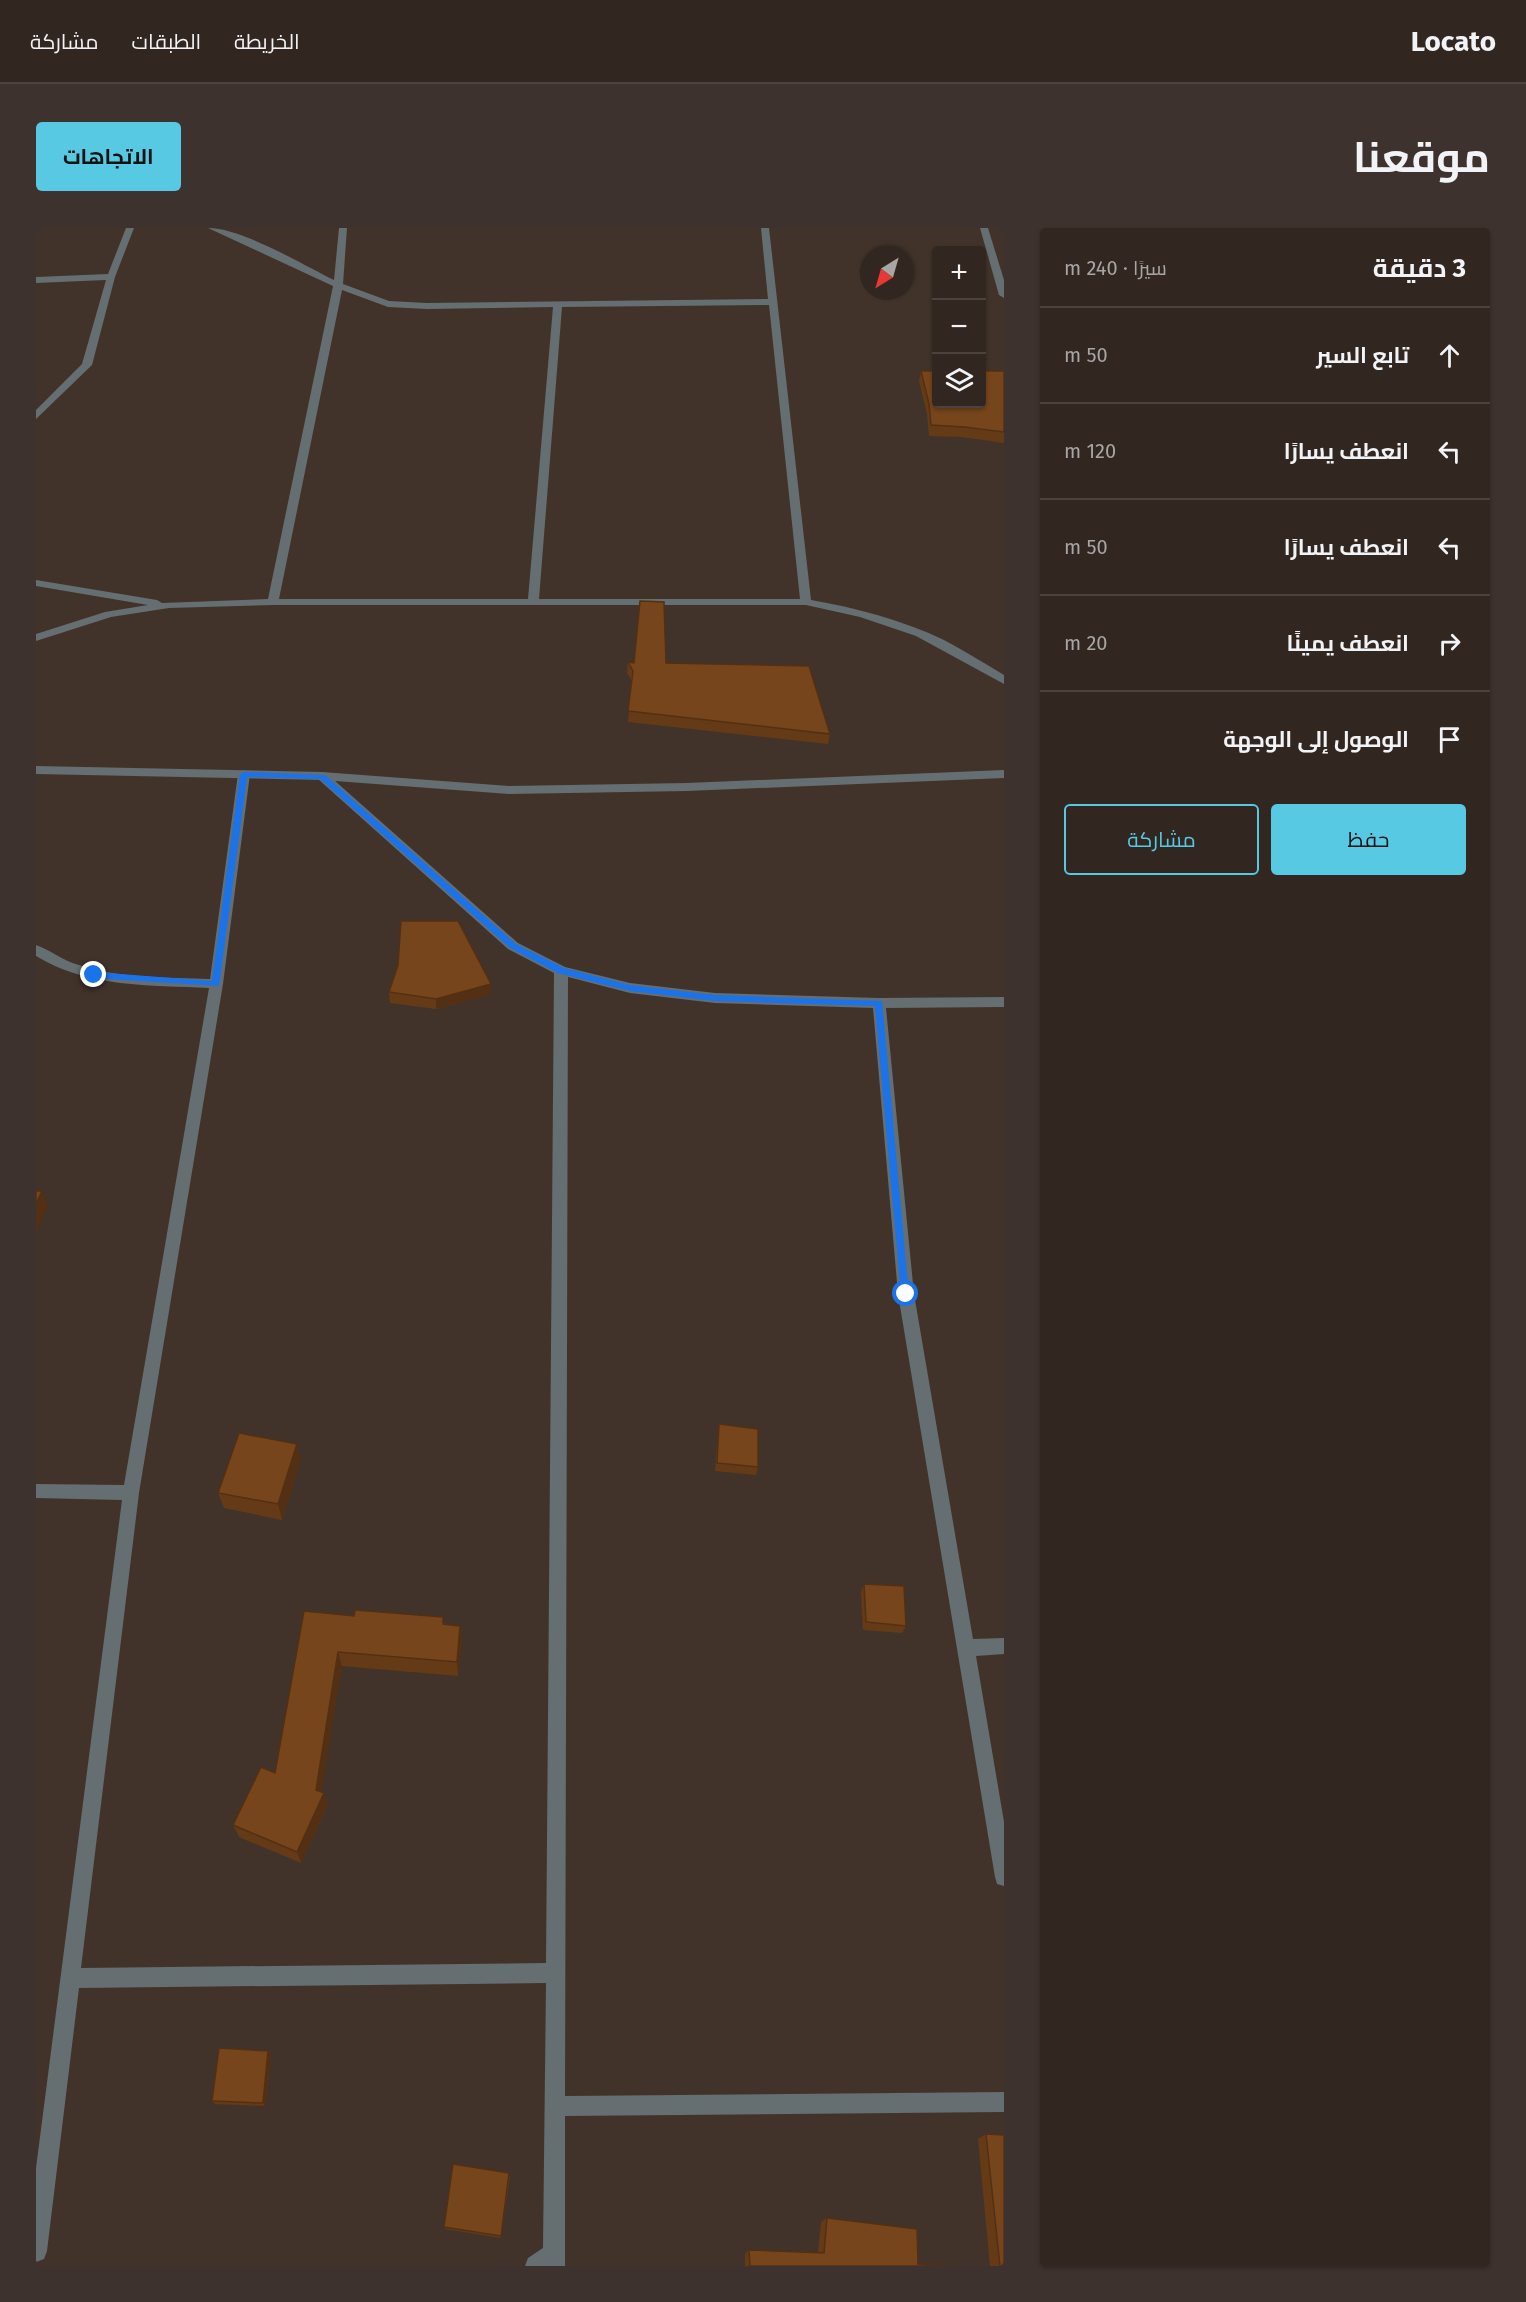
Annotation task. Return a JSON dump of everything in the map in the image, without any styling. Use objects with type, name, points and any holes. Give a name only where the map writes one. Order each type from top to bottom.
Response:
[{"type":"street","points":[[36,416],[87,365],[111,277],[130,228]]},
{"type":"street","points":[[212,228],[260,247],[338,285],[388,304],[427,306],[773,302]]},
{"type":"street","points":[[273,602],[338,285],[344,228]]},
{"type":"street","points":[[765,228],[806,602]]},
{"type":"street","points":[[984,228],[1004,295]]},
{"type":"street","points":[[36,280],[111,277]]},
{"type":"street","points":[[533,601],[558,304]]},
{"type":"street","points":[[36,401],[52,402]]},
{"type":"street","points":[[36,583],[169,605]]},
{"type":"street","points":[[36,638],[109,614],[169,605],[273,602],[806,602],[854,610],[904,626],[955,650],[1004,680]]},
{"type":"street","points":[[36,770],[322,776],[509,790],[687,787],[1004,774]]},
{"type":"street","points":[[36,2251],[131,1493],[216,984],[244,774]]},
{"type":"street","points":[[322,776],[513,946],[561,971],[630,988],[715,998],[879,1003],[1004,1002]]},
{"type":"street","points":[[36,950],[67,968],[94,975],[216,984]]},
{"type":"street","points":[[536,2266],[554,2260],[561,971]]},
{"type":"street","points":[[879,1003],[906,1294],[1004,1877]]},
{"type":"street","points":[[36,1491],[131,1493]]},
{"type":"street","points":[[966,1648],[1004,1646]]},
{"type":"street","points":[[70,1978],[556,1973]]},
{"type":"street","points":[[555,2106],[1004,2102]]},
{"type":"building","points":[[921,371],[932,371],[932,408],[986,408],[986,371],[1004,371],[1004,432],[931,425],[929,404]]},
{"type":"building","points":[[640,601],[664,602],[666,663],[809,666],[830,734],[628,711],[633,671],[628,662],[634,663]]},
{"type":"building","points":[[401,921],[458,921],[491,984],[436,999],[389,992],[398,965]]},
{"type":"building","points":[[36,1191],[42,1191],[36,1204]]},
{"type":"building","points":[[719,1424],[758,1429],[758,1467],[717,1463]]},
{"type":"building","points":[[239,1433],[297,1444],[278,1504],[218,1493]]},
{"type":"building","points":[[864,1584],[904,1586],[906,1626],[866,1622]]},
{"type":"building","points":[[355,1610],[443,1617],[443,1624],[460,1626],[457,1662],[338,1652],[316,1790],[324,1793],[297,1852],[233,1825],[261,1767],[275,1773],[304,1611],[354,1616]]},
{"type":"building","points":[[219,2048],[268,2051],[263,2103],[212,2101]]},
{"type":"building","points":[[986,2134],[1004,2135],[1004,2266],[1000,2266]]},
{"type":"building","points":[[453,2164],[509,2173],[501,2236],[444,2227]]},
{"type":"building","points":[[827,2218],[917,2229],[918,2264],[947,2266],[750,2266],[749,2250],[824,2253]]},
{"type":"route","points":[[94,975],[216,984],[244,774],[322,776],[513,946],[561,971],[630,988],[715,998],[879,1003],[906,1294]]}]
